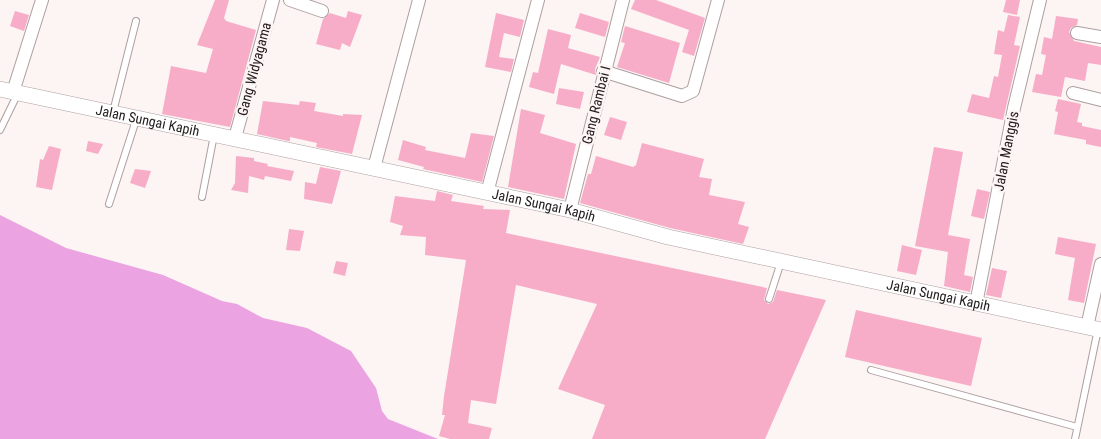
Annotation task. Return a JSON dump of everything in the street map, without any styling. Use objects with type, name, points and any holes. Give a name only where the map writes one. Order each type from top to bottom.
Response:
[{"type":"street","points":[[10,91],[42,0]]},
{"type":"street","name":"Gang Widyagama","points":[[235,138],[273,0]]},
{"type":"street","points":[[290,0],[322,11]]},
{"type":"street","points":[[374,168],[419,0]]},
{"type":"street","points":[[487,193],[538,0]]},
{"type":"street","name":"Gang Rambai I","points":[[570,210],[603,72],[623,0]]},
{"type":"street","points":[[603,72],[682,96],[689,95],[693,91],[718,0]]},
{"type":"street","name":"Jalan Manggis","points":[[976,304],[1014,108],[1040,0]]},
{"type":"street","points":[[1078,33],[1101,37]]},
{"type":"street","name":"Jalan Sungai Kapih","points":[[10,91],[215,133],[570,210],[668,237],[1095,329]]},
{"type":"street","points":[[1073,93],[1101,100]]},
{"type":"street","points":[[1095,329],[1101,264]]},
{"type":"lane","points":[[113,112],[136,21]]},
{"type":"lane","points":[[0,130],[10,91]]},
{"type":"lane","points":[[109,204],[137,117]]},
{"type":"lane","points":[[202,197],[215,133]]},
{"type":"lane","points":[[769,299],[781,262]]},
{"type":"lane","points":[[1075,439],[1095,329]]},
{"type":"lane","points":[[871,370],[1077,427]]},
{"type":"shaded area","points":[[0,215],[66,248],[163,275],[222,301],[237,304],[263,318],[307,328],[351,351],[376,388],[382,411],[388,419],[438,439],[0,439]]},
{"type":"building","points":[[215,0],[229,0],[224,18],[226,21],[256,30],[230,127],[162,114],[171,66],[206,73],[213,49],[197,45]]},
{"type":"building","points":[[635,0],[656,0],[705,18],[694,56],[682,52],[689,30],[631,9]]},
{"type":"building","points":[[1006,0],[1020,0],[1017,15],[1003,12]]},
{"type":"building","points":[[15,11],[29,15],[24,31],[10,26]]},
{"type":"building","points":[[348,11],[362,15],[350,47],[342,43],[340,50],[316,44],[323,19],[330,13],[346,18]]},
{"type":"building","points":[[496,13],[524,20],[520,37],[504,33],[499,57],[514,59],[511,72],[485,67]]},
{"type":"building","points":[[580,13],[609,22],[605,37],[575,28]]},
{"type":"building","points":[[1008,15],[1020,17],[1014,45],[1020,46],[1003,120],[967,112],[972,94],[989,98],[994,76],[998,77],[1002,55],[994,54],[998,30],[1004,32]]},
{"type":"building","points":[[1056,16],[1078,19],[1077,25],[1071,28],[1069,32],[1074,41],[1101,47],[1101,65],[1088,63],[1085,81],[1065,77],[1061,97],[1032,92],[1036,74],[1042,75],[1046,55],[1041,54],[1044,37],[1052,39]]},
{"type":"building","points":[[625,26],[680,43],[669,83],[617,67],[625,43],[621,42]]},
{"type":"building","points":[[548,29],[571,35],[568,48],[600,57],[595,69],[596,75],[561,64],[554,94],[529,87],[533,72],[538,73]]},
{"type":"building","points":[[559,88],[584,92],[580,109],[556,104]]},
{"type":"building","points":[[1058,99],[1081,104],[1077,122],[1082,123],[1082,126],[1101,130],[1101,147],[1086,144],[1086,140],[1054,134],[1058,112],[1055,111]]},
{"type":"building","points":[[263,101],[299,105],[300,101],[316,103],[314,111],[343,116],[343,114],[362,115],[352,154],[316,147],[317,143],[290,137],[290,141],[288,141],[257,134]]},
{"type":"building","points":[[521,109],[545,115],[540,133],[576,144],[564,199],[508,187]]},
{"type":"building","points":[[610,117],[627,122],[621,140],[604,135]]},
{"type":"building","points":[[471,133],[494,136],[482,182],[423,169],[424,167],[398,160],[403,140],[426,147],[425,150],[465,158]]},
{"type":"building","points":[[88,141],[103,144],[98,154],[86,151]]},
{"type":"building","points":[[642,143],[704,159],[699,177],[712,179],[709,195],[745,202],[738,224],[749,227],[743,244],[670,228],[580,203],[588,174],[591,174],[596,156],[633,167],[636,165]]},
{"type":"building","points":[[49,146],[61,149],[52,190],[36,187],[40,159],[43,160]]},
{"type":"building","points":[[934,147],[963,152],[948,235],[970,239],[964,275],[973,277],[970,292],[944,286],[948,252],[915,246]]},
{"type":"building","points":[[236,156],[254,158],[254,161],[268,164],[267,166],[294,171],[291,181],[265,176],[264,180],[249,176],[248,193],[231,190],[235,183]]},
{"type":"building","points":[[320,167],[341,171],[332,204],[304,199],[305,182],[316,184]]},
{"type":"building","points":[[135,169],[151,171],[145,188],[130,183]]},
{"type":"building","points":[[977,189],[990,192],[984,219],[971,216]]},
{"type":"building","points":[[437,191],[453,195],[451,201],[484,206],[483,209],[510,210],[506,233],[767,288],[764,300],[768,304],[773,302],[777,290],[826,300],[765,439],[592,439],[605,405],[558,389],[597,304],[516,285],[496,404],[471,400],[468,423],[492,428],[489,439],[450,439],[439,436],[445,415],[442,415],[444,396],[466,260],[425,255],[426,237],[400,235],[403,226],[390,222],[395,196],[435,201]]},
{"type":"building","points":[[289,229],[304,231],[300,251],[286,250]]},
{"type":"building","points":[[1058,237],[1096,244],[1084,303],[1068,300],[1075,258],[1055,254]]},
{"type":"building","points":[[902,245],[922,250],[916,275],[897,271]]},
{"type":"building","points":[[336,261],[348,263],[345,276],[333,273]]},
{"type":"building","points":[[992,268],[1007,271],[1001,298],[986,295]]},
{"type":"building","points":[[856,310],[982,338],[971,386],[845,357]]}]
